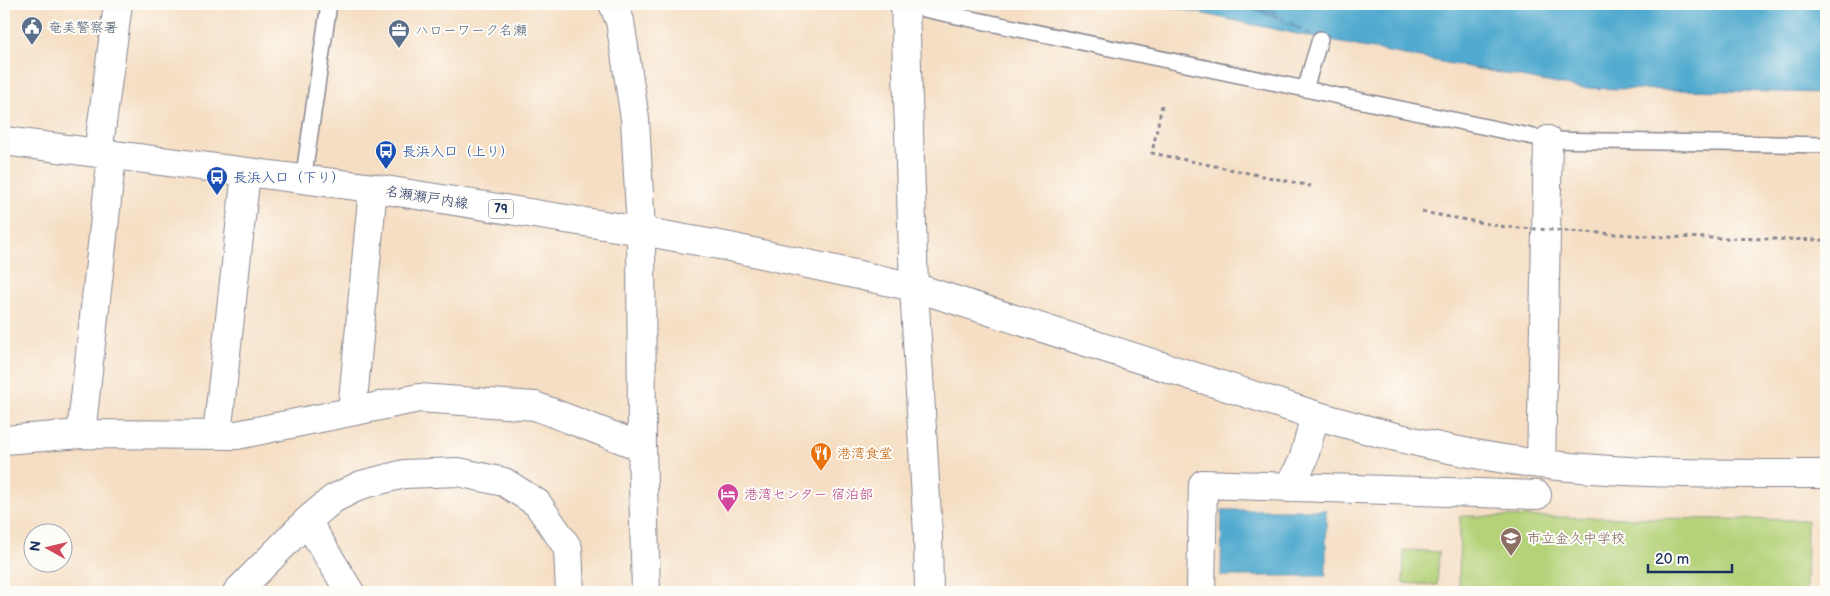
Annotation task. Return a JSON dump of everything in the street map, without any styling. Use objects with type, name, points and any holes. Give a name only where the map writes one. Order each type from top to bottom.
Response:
[{"type":"street","points":[[81,434],[118,4]]},
{"type":"street","points":[[613,4],[620,21],[635,119],[640,231],[642,447],[646,592]]},
{"type":"street","points":[[905,5],[914,287],[928,525],[929,592]]},
{"type":"street","points":[[1541,464],[1548,140]]},
{"type":"street","name":"名瀬瀬戸内線","points":[[4,141],[303,181],[373,188],[724,246],[914,287],[1315,415],[1375,433],[1445,449],[1541,464],[1640,472],[1826,474]]},
{"type":"street","points":[[216,435],[246,173]]},
{"type":"street","points":[[352,411],[373,188]]},
{"type":"street","points":[[4,440],[81,434],[237,435],[419,398],[535,406],[642,447]]},
{"type":"street","points":[[1288,488],[1303,461],[1315,415]]},
{"type":"street","points":[[237,592],[307,521],[333,499],[362,485],[404,474],[458,472],[504,482],[537,503],[568,548],[570,592]]},
{"type":"street","points":[[1201,592],[1203,484],[1537,495]]},
{"type":"street","points":[[307,521],[350,592]]},
{"type":"lane","points":[[303,181],[329,4]]},
{"type":"lane","points":[[905,5],[1548,140],[1826,145]]},
{"type":"lane","points":[[1306,89],[1320,39]]},
{"type":"path","points":[[1162,105],[1152,153],[1311,186]]},
{"type":"path","points":[[1422,212],[1506,227],[1665,237],[1826,240]]},
{"type":"green space","points":[[1460,516],[1807,520],[1806,592],[1459,592]]},
{"type":"green space","points":[[1404,550],[1439,552],[1437,585],[1403,583]]},
{"type":"water","points":[[1158,4],[1826,4],[1826,93],[1579,88],[1320,39]]},
{"type":"water","points":[[1222,510],[1326,510],[1326,576],[1221,576]]},
{"type":"ferry route","points":[[1242,4],[1274,18]]},
{"type":"ferry route","points":[[1246,4],[1314,36]]},
{"type":"ferry route","points":[[1249,4],[1277,18]]},
{"type":"ferry route","points":[[1252,4],[1298,28]]},
{"type":"ferry route","points":[[1255,4],[1278,16]]},
{"type":"ferry route","points":[[1260,4],[1313,35]]},
{"type":"ferry route","points":[[1262,4],[1279,14]]},
{"type":"place","name":"奄美警察署","points":[[32,46]]},
{"type":"place","name":"ハローワーク名瀬","points":[[399,49]]},
{"type":"place","name":"長浜入口（上り）","points":[[386,170]]},
{"type":"place","name":"長浜入口（下り）","points":[[217,196]]},
{"type":"place","name":"港湾食堂","points":[[821,472]]},
{"type":"place","name":"港湾センター 宿泊部","points":[[728,513]]},
{"type":"place","name":"市立金久中学校","points":[[1511,557]]}]
